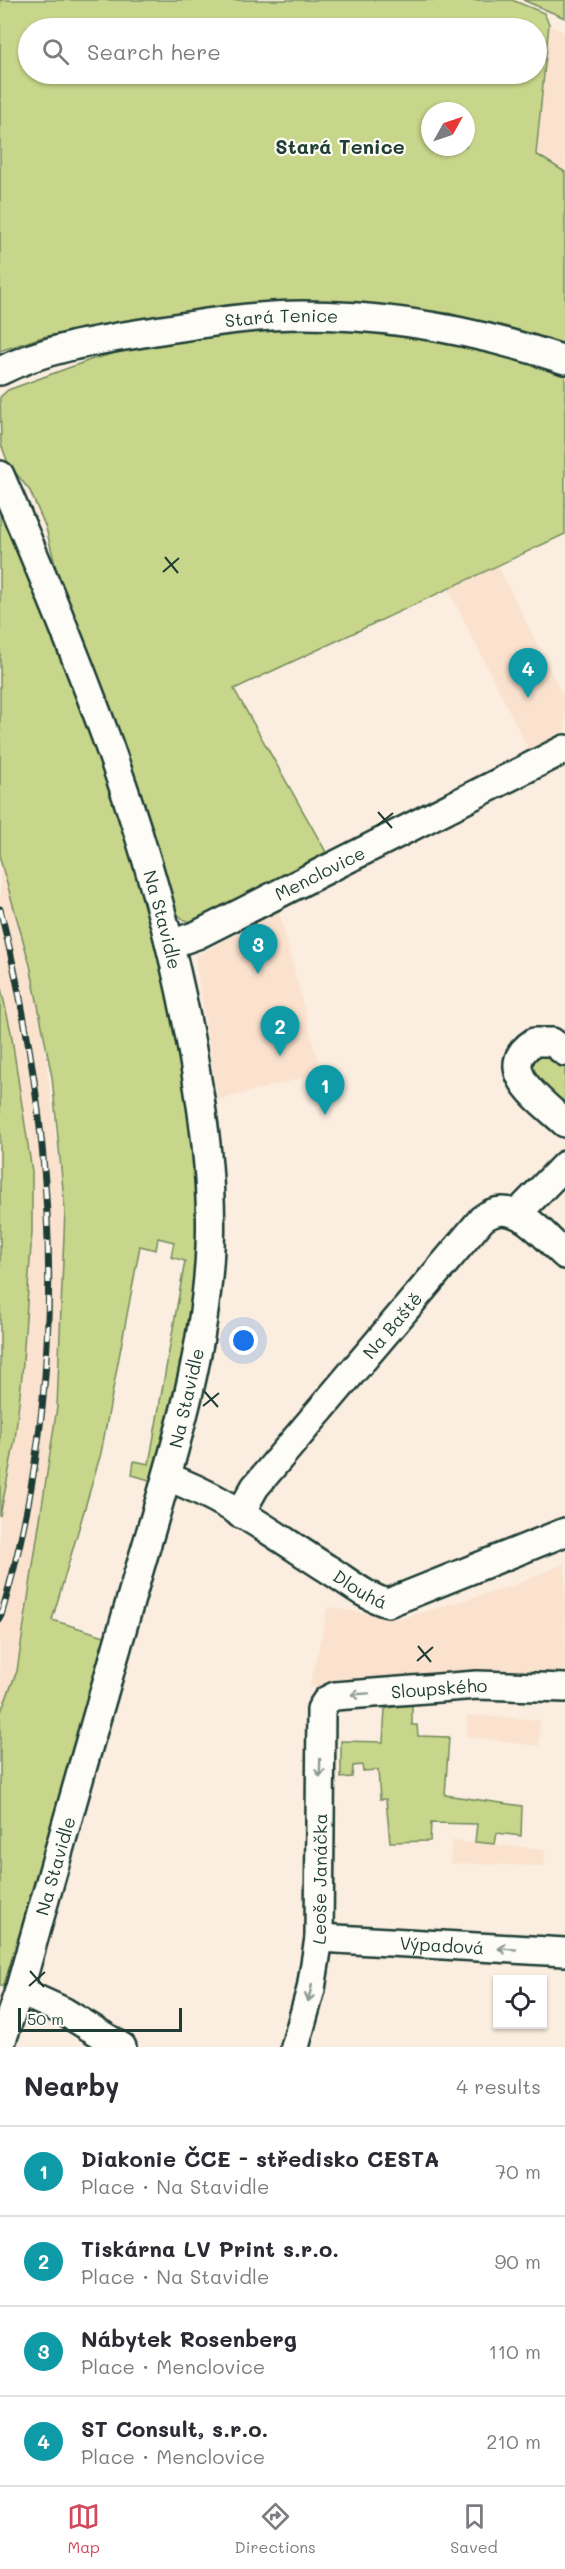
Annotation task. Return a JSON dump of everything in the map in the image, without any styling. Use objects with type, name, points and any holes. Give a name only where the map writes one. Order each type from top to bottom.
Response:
[{"type":"street","name":"Stará Tenice","points":[[0,371],[45,354],[105,339],[204,323],[302,315],[394,320],[468,333],[565,360]]},
{"type":"street","name":"Na Stavidle","points":[[0,475],[75,655],[106,740],[171,944],[184,1002],[202,1107],[210,1223],[207,1291],[199,1346],[167,1477],[19,1991],[0,2046]]},
{"type":"street","name":"Menclovice","points":[[171,944],[197,935],[565,749]]},
{"type":"street","points":[[565,1052],[552,1042],[534,1042],[520,1054],[517,1066],[524,1083],[565,1123]]},
{"type":"street","points":[[565,1165],[518,1213],[565,1255]]},
{"type":"street","name":"Na Baště","points":[[240,1514],[255,1487],[482,1219],[495,1212],[518,1213]]},
{"type":"street","name":"Dlouhá","points":[[167,1477],[182,1482],[240,1514],[342,1578],[388,1603],[565,1532]]},
{"type":"street","name":"Sloupského","points":[[321,1709],[327,1700],[335,1696],[477,1685],[565,1688]]},
{"type":"street","name":"Leoše Janáčka","points":[[295,2047],[311,1989],[319,1938],[321,1709]]},
{"type":"street","name":"Výpadová","points":[[319,1938],[565,1952]]},
{"type":"street","points":[[19,1991],[55,2007],[122,2047]]},
{"type":"shaded area","points":[[549,24],[565,33],[565,173],[536,154],[543,84],[547,84]]},
{"type":"shaded area","points":[[0,509],[42,1029],[65,1210],[57,1407],[17,1671],[0,1714],[0,1516],[15,1440],[22,1375],[32,1232],[32,1171],[11,1036],[0,1161]]},
{"type":"shaded area","points":[[498,566],[565,700],[565,732],[529,750],[448,589]]},
{"type":"shaded area","points":[[279,912],[321,1073],[218,1100],[195,956]]},
{"type":"shaded area","points":[[565,1563],[565,1676],[310,1687],[328,1607],[399,1619],[513,1586]]},
{"type":"shaded area","points":[[467,1715],[540,1720],[539,1746],[466,1736]]},
{"type":"shaded area","points":[[452,1841],[545,1849],[544,1866],[450,1863]]},
{"type":"green space","points":[[0,0],[512,0],[544,13],[546,18],[18,18],[18,84],[543,84],[536,154],[565,172],[565,346],[449,313],[368,307],[119,323],[42,337],[0,351]]},
{"type":"green space","points":[[523,0],[565,0],[565,18]]},
{"type":"green space","points":[[547,20],[549,24],[547,44]]},
{"type":"green space","points":[[246,329],[377,330],[473,343],[565,371],[565,534],[234,689],[326,852],[198,924],[184,920],[175,912],[133,772],[60,585],[46,528],[30,491],[8,463],[1,444],[0,397],[8,390],[90,360],[131,349]]},
{"type":"green space","points":[[0,509],[67,662],[147,893],[192,1115],[200,1231],[187,1342],[172,1413],[153,1481],[132,1475],[134,1461],[149,1464],[185,1261],[171,1257],[174,1242],[158,1238],[156,1250],[140,1246],[101,1453],[52,1620],[108,1637],[4,1985],[0,1986],[0,1714],[17,1671],[57,1407],[65,1210],[52,1077],[30,965],[0,859]]},
{"type":"green space","points":[[0,984],[11,1032],[32,1172],[32,1232],[15,1440],[0,1516]]},
{"type":"green space","points":[[535,1049],[565,1060],[565,1115],[534,1086],[525,1059]]},
{"type":"green space","points":[[412,1702],[412,1725],[417,1725],[418,1736],[449,1737],[445,1795],[522,1806],[521,1836],[497,1833],[495,1844],[475,1842],[477,1824],[431,1823],[430,1841],[390,1842],[386,1799],[380,1799],[378,1770],[363,1771],[362,1765],[353,1766],[352,1777],[341,1778],[341,1741],[383,1742],[385,1709]]},
{"type":"railway","points":[[0,909],[20,997],[35,1086],[44,1175],[48,1264],[46,1354],[38,1443],[23,1531],[0,1619]]},
{"type":"place","name":"ST Consult, s.r.o.","points":[[528,698]]},
{"type":"place","name":"Nábytek Rosenberg","points":[[258,974]]},
{"type":"place","name":"Tiskárna LV Print s.r.o.","points":[[280,1056]]},
{"type":"place","name":"Diakonie ČCE - středisko CESTA","points":[[325,1115]]},
{"type":"district","name":"Stará Tenice","points":[[340,146]]}]
